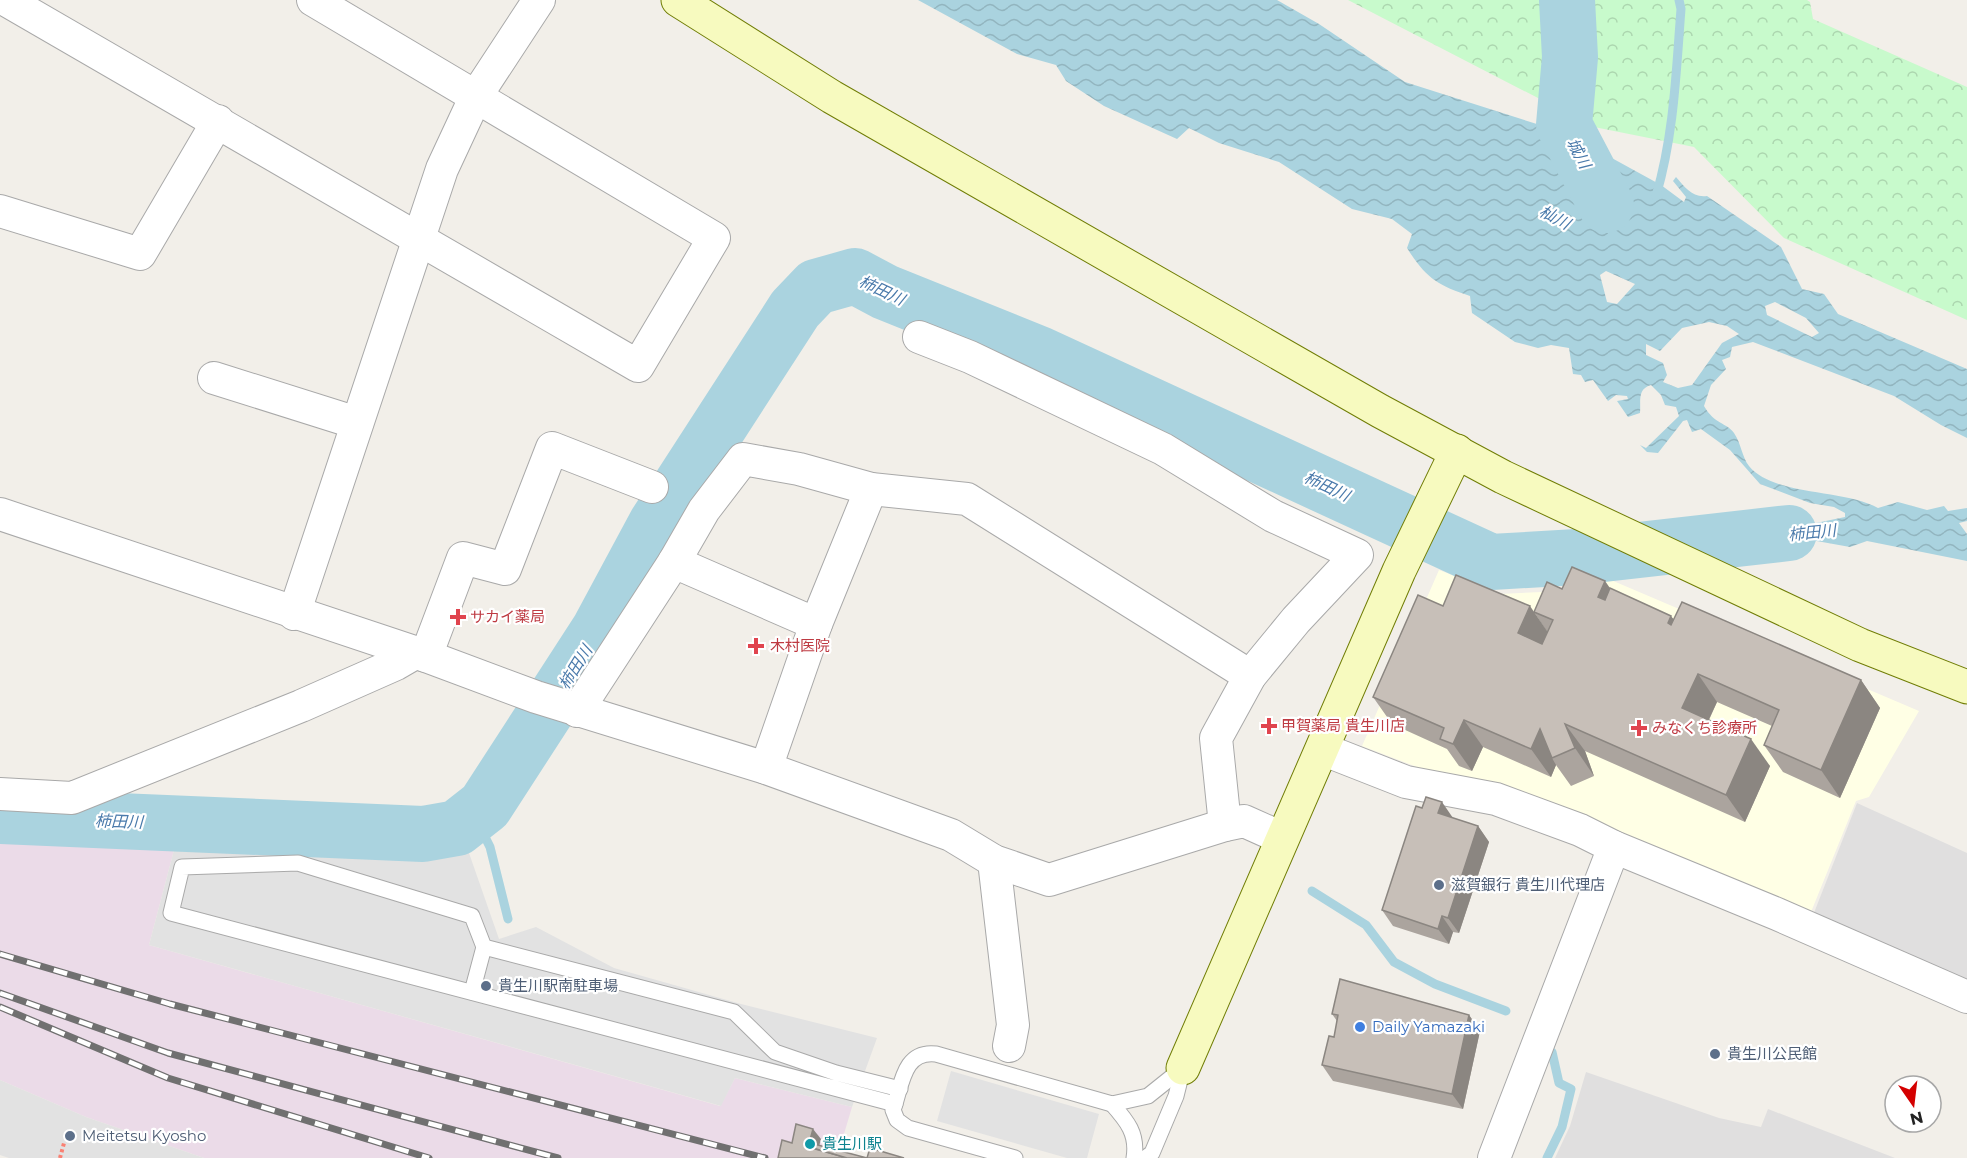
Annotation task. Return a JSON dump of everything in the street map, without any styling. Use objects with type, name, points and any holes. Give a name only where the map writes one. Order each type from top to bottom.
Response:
[{"type":"street","points":[[6,0],[638,366],[714,238],[313,0]]},
{"type":"street","points":[[294,614],[442,169],[476,96],[538,0]]},
{"type":"street","points":[[678,0],[832,97],[1380,411],[1577,514],[1860,645],[1967,687]]},
{"type":"street","points":[[0,211],[140,254],[218,121]]},
{"type":"street","points":[[919,337],[970,357],[1163,449],[1273,516],[1357,555],[1296,620],[1250,676],[1216,738],[1224,825]]},
{"type":"street","points":[[214,378],[357,423]]},
{"type":"street","points":[[0,794],[72,798],[301,706],[420,654],[463,558],[505,569],[552,448],[652,487]]},
{"type":"street","points":[[1183,1068],[1400,571],[1457,451]]},
{"type":"street","points":[[558,705],[674,562],[704,510],[743,459],[800,469],[871,489],[967,499],[1250,676]]},
{"type":"street","points":[[766,768],[816,624],[871,489]]},
{"type":"street","points":[[0,514],[294,614],[420,654],[558,705],[766,768],[951,835],[994,861],[1048,880],[1224,825],[1244,821],[1282,838]]},
{"type":"street","points":[[674,562],[816,624]]},
{"type":"street","points":[[1322,749],[1406,782],[1496,799],[1580,830],[1614,847],[1788,918],[1967,997]]},
{"type":"street","points":[[1494,1158],[1614,847]]},
{"type":"street","points":[[994,861],[1013,1025],[1009,1046]]},
{"type":"lane","points":[[472,992],[484,947],[472,916],[298,863],[182,867],[171,913],[895,1104]]},
{"type":"lane","points":[[484,947],[734,1012],[775,1052],[836,1073],[900,1089]]},
{"type":"lane","points":[[1015,1158],[908,1128],[897,1120],[893,1110],[908,1064],[924,1052],[993,1069],[1112,1104],[1148,1096],[1183,1068]]},
{"type":"lane","points":[[1145,1158],[1152,1153],[1172,1105],[1183,1068]]},
{"type":"lane","points":[[1112,1104],[1132,1129],[1136,1146],[1134,1158]]},
{"type":"path","points":[[60,1158],[64,1143]]},
{"type":"shaded area","name":"みなくち診療所","points":[[1439,570],[1500,594],[1542,592],[1611,580],[1919,711],[1869,797],[1856,801],[1809,917],[1362,746]]},
{"type":"shaded area","points":[[1857,803],[1967,853],[1967,989],[1810,923]]},
{"type":"shaded area","points":[[0,838],[174,850],[149,945],[720,1106],[735,1078],[852,1107],[838,1154],[818,1149],[820,1139],[788,1158],[204,1158],[86,1117],[0,1080]]},
{"type":"shaded area","name":"貴生川駅南駐車場","points":[[174,850],[469,853],[499,939],[536,927],[614,968],[741,1004],[877,1038],[852,1107],[735,1078],[721,1106],[149,945]]},
{"type":"shaded area","points":[[951,1071],[1099,1114],[1087,1158],[1067,1158],[937,1121]]},
{"type":"shaded area","points":[[1586,1072],[1719,1118],[1761,1127],[1768,1109],[1895,1158],[1555,1158],[1570,1126]]},
{"type":"shaded area","name":"Meitetsu Kyosho","points":[[0,1080],[86,1117],[204,1158],[9,1158],[0,1155]]},
{"type":"green space","points":[[1348,0],[1807,0],[1810,2],[1813,19],[1967,87],[1967,320],[1784,238],[1694,147],[1594,127]]},
{"type":"water","name":"杣川","points":[[918,0],[1277,0],[1319,24],[1405,82],[1540,125],[1599,151],[1661,185],[1684,202],[1686,197],[1673,181],[1676,177],[1693,194],[1707,196],[1781,247],[1802,289],[1824,294],[1838,314],[1967,369],[1967,438],[1894,396],[1753,342],[1732,347],[1730,357],[1722,360],[1726,369],[1711,385],[1704,406],[1708,412],[1734,433],[1749,466],[1760,476],[1774,483],[1864,502],[1878,508],[1898,502],[1927,510],[1944,506],[1948,511],[1967,508],[1967,521],[1959,523],[1967,534],[1967,561],[1867,541],[1850,547],[1811,540],[1736,550],[1719,546],[1707,539],[1782,530],[1845,517],[1845,513],[1834,507],[1810,503],[1760,484],[1730,450],[1701,429],[1692,432],[1687,420],[1683,421],[1658,453],[1647,452],[1640,445],[1646,448],[1679,416],[1676,407],[1665,405],[1661,395],[1651,385],[1642,392],[1640,413],[1628,417],[1617,401],[1628,399],[1627,396],[1616,395],[1608,401],[1593,380],[1585,382],[1581,375],[1573,374],[1569,348],[1551,345],[1538,348],[1515,342],[1472,313],[1470,296],[1441,284],[1420,267],[1407,248],[1412,234],[1392,219],[1352,209],[1279,162],[1219,143],[1189,128],[1177,139],[1104,106],[1066,81],[1056,65],[1017,54]],"holes":[[[1606,271],[1635,284],[1617,304],[1607,302],[1600,275]],[[1775,302],[1806,318],[1819,333],[1812,337],[1767,315],[1765,306]],[[1709,322],[1727,326],[1739,334],[1722,343],[1692,385],[1678,388],[1663,382],[1667,375],[1663,363],[1646,355],[1646,344],[1660,351],[1682,328]]]},
{"type":"building","points":[[1572,567],[1605,581],[1598,597],[1605,600],[1610,588],[1671,616],[1668,623],[1671,625],[1682,602],[1861,680],[1821,770],[1764,745],[1779,710],[1698,674],[1682,708],[1751,739],[1726,795],[1565,724],[1575,748],[1552,758],[1540,729],[1531,749],[1464,720],[1453,744],[1440,739],[1444,728],[1373,697],[1418,595],[1443,606],[1456,575],[1530,606],[1518,633],[1542,644],[1553,620],[1534,612],[1547,582],[1562,589]]},
{"type":"building","points":[[1426,797],[1442,802],[1438,813],[1478,826],[1448,918],[1442,916],[1438,929],[1382,910],[1416,806],[1422,808]]},
{"type":"building","points":[[1340,979],[1469,1015],[1452,1094],[1322,1065],[1329,1036],[1334,1037],[1338,1015],[1332,1014]]},
{"type":"building","points":[[796,1124],[813,1129],[808,1147],[847,1158],[778,1158],[782,1140],[792,1143]]},
{"type":"building","points":[[814,1144],[867,1158],[847,1158],[813,1148]]},
{"type":"building","points":[[870,1148],[904,1158],[867,1158]]},
{"type":"waterway","name":"城川","points":[[1567,0],[1570,57],[1564,125],[1606,205]]},
{"type":"waterway","points":[[1656,196],[1667,150],[1673,104],[1681,9],[1679,0]]},
{"type":"waterway","name":"柿田川","points":[[0,816],[423,834],[457,828],[485,806],[599,630],[656,524],[795,309],[816,287],[855,276],[885,292],[1039,354],[1491,562],[1577,557],[1789,533]]},
{"type":"waterway","points":[[1457,572],[1469,553]]},
{"type":"waterway","points":[[474,815],[490,847],[508,919]]},
{"type":"waterway","points":[[1312,891],[1366,925],[1394,962],[1435,984],[1506,1011]]},
{"type":"waterway","points":[[1547,1158],[1562,1127],[1571,1089],[1559,1083],[1552,1052]]},
{"type":"railway","points":[[0,954],[170,1004],[765,1158]]},
{"type":"railway","points":[[0,993],[168,1053],[558,1158]]},
{"type":"railway","points":[[0,1007],[168,1078],[429,1158]]},
{"type":"place","name":"サカイ薬局","points":[[458,617]]},
{"type":"place","name":"木村医院","points":[[756,646]]},
{"type":"place","name":"甲賀薬局 貴生川店","points":[[1269,726]]},
{"type":"place","name":"みなくち診療所","points":[[1639,728]]},
{"type":"place","name":"滋賀銀行 貴生川代理店","points":[[1439,885]]},
{"type":"place","name":"貴生川駅南駐車場","points":[[486,986]]},
{"type":"place","name":"Daily Yamazaki","points":[[1360,1027]]},
{"type":"place","name":"貴生川公民館","points":[[1715,1054]]},
{"type":"place","name":"Meitetsu Kyosho","points":[[70,1136]]},
{"type":"place","name":"貴生川駅","points":[[810,1144]]}]
